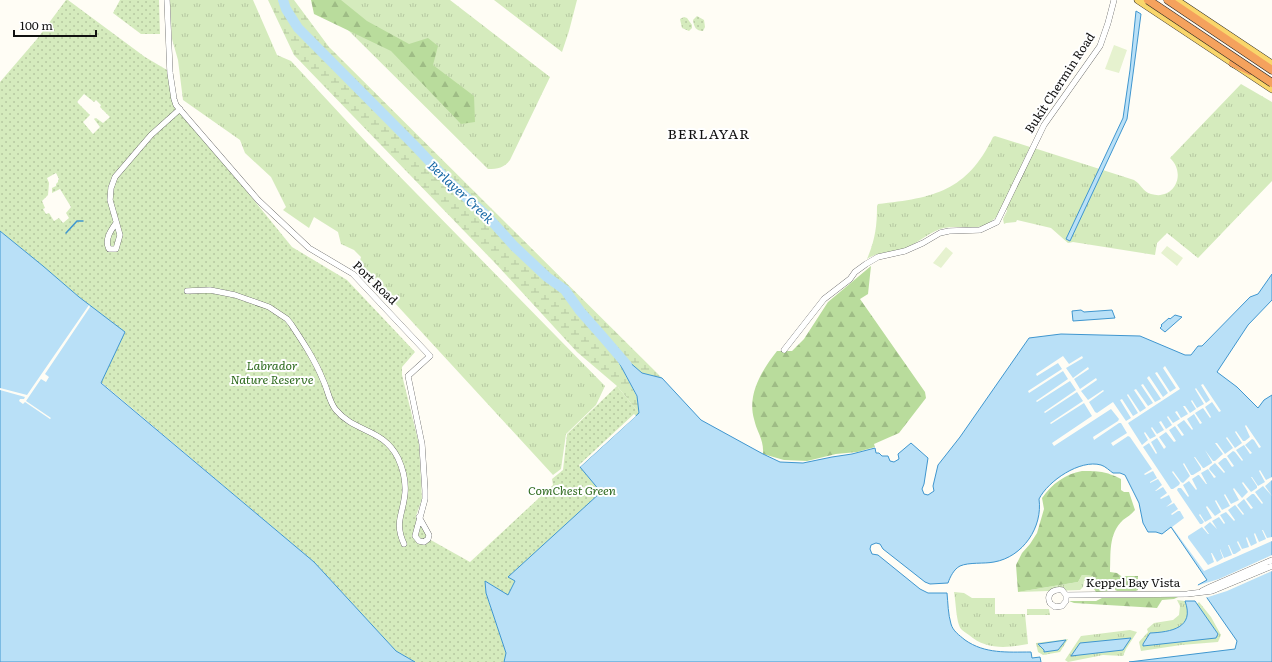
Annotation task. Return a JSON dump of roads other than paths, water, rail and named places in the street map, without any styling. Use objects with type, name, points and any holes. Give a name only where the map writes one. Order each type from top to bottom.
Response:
[{"type":"highway","points":[[1148,0],[1272,83]]},
{"type":"highway","points":[[1168,0],[1272,70]]},
{"type":"highway","points":[[1233,63],[1272,83]]},
{"type":"main road","points":[[1138,0],[1272,89]]},
{"type":"main road","points":[[1176,0],[1272,64]]},
{"type":"street","points":[[116,223],[110,200],[111,188],[115,177],[151,135],[180,109],[174,100],[170,73],[167,0]]},
{"type":"street","name":"Bukit Chermin Road","points":[[784,350],[824,299],[850,279],[855,272],[878,257],[905,251],[940,233],[949,231],[980,230],[997,222],[1044,125],[1100,46],[1114,0]]},
{"type":"street","name":"Port Road","points":[[180,109],[258,200],[279,221],[309,248],[353,274],[430,356],[408,376],[422,444],[425,499],[416,532]]},
{"type":"street","points":[[187,291],[210,290],[235,295],[269,307],[287,319],[304,342],[323,380],[335,409],[352,423],[374,433],[388,443],[398,457],[404,473],[405,494],[398,524],[404,544]]},
{"type":"street","points":[[420,517],[428,532],[429,536],[424,542],[417,540],[415,536],[416,532],[420,528],[426,529]]},
{"type":"street","points":[[1200,592],[1272,560]]},
{"type":"street","points":[[1200,592],[1218,589],[1272,566]]},
{"type":"street","name":"Keppel Bay Vista","points":[[1066,595],[1187,594],[1200,592]]},
{"type":"water","points":[[1136,11],[1141,14],[1127,119],[1070,241],[1066,239],[1123,118]]},
{"type":"water","points":[[0,231],[79,297],[125,332],[101,383],[314,562],[396,651],[415,662],[0,662]]},
{"type":"water","points":[[1272,274],[1272,300],[1248,325],[1217,372],[1237,387],[1258,408],[1264,400],[1272,395],[1272,662],[1129,662],[1235,649],[1237,641],[1198,585],[1207,580],[1171,527],[1162,534],[1148,532],[1143,523],[1139,503],[1125,475],[1113,473],[1106,467],[1093,464],[1075,468],[1066,473],[1043,492],[1039,499],[1038,520],[1034,530],[1029,539],[1014,554],[994,562],[960,566],[954,571],[948,583],[930,584],[925,582],[883,549],[880,544],[876,543],[871,545],[870,549],[872,554],[878,555],[920,589],[928,593],[947,593],[949,616],[953,629],[965,640],[973,645],[988,650],[1005,652],[1031,652],[1032,658],[1040,657],[1041,662],[504,662],[506,653],[486,593],[485,581],[508,595],[515,581],[508,577],[600,493],[600,491],[580,467],[639,413],[637,396],[616,357],[620,354],[642,373],[662,378],[701,420],[780,462],[803,463],[875,448],[876,453],[879,453],[882,456],[888,456],[890,461],[894,462],[899,459],[898,454],[911,443],[928,458],[922,489],[924,494],[928,495],[934,491],[933,486],[938,465],[960,437],[1029,338],[1061,334],[1140,336],[1185,355],[1191,355],[1198,346],[1202,346],[1250,297],[1258,294]]},
{"type":"water","points":[[1081,310],[1084,312],[1112,310],[1115,318],[1073,321],[1072,311]]},
{"type":"water","points":[[1175,315],[1182,317],[1165,332],[1160,328],[1162,326],[1161,325],[1169,318],[1170,319]]},
{"type":"water","points":[[1185,601],[1195,601],[1218,634],[1216,638],[1143,646],[1150,633],[1173,630],[1184,623],[1187,617]]},
{"type":"water","points":[[1131,638],[1123,650],[1071,656],[1080,643]]},
{"type":"water","points":[[1066,640],[1058,650],[1044,652],[1038,644]]},
{"type":"waterway","name":"Berlayer Creek","points":[[283,0],[286,9],[298,28],[447,180],[487,216],[514,246],[547,277],[565,290],[580,311],[627,365]]},
{"type":"waterway","points":[[66,233],[77,221],[83,221]]},
{"type":"district","name":"BERLAYAR","points":[[709,134]]},
{"type":"park label","name":"Labrador Nature Reserve","points":[[272,373]]},
{"type":"park label","name":"ComChest Green","points":[[572,491]]}]
